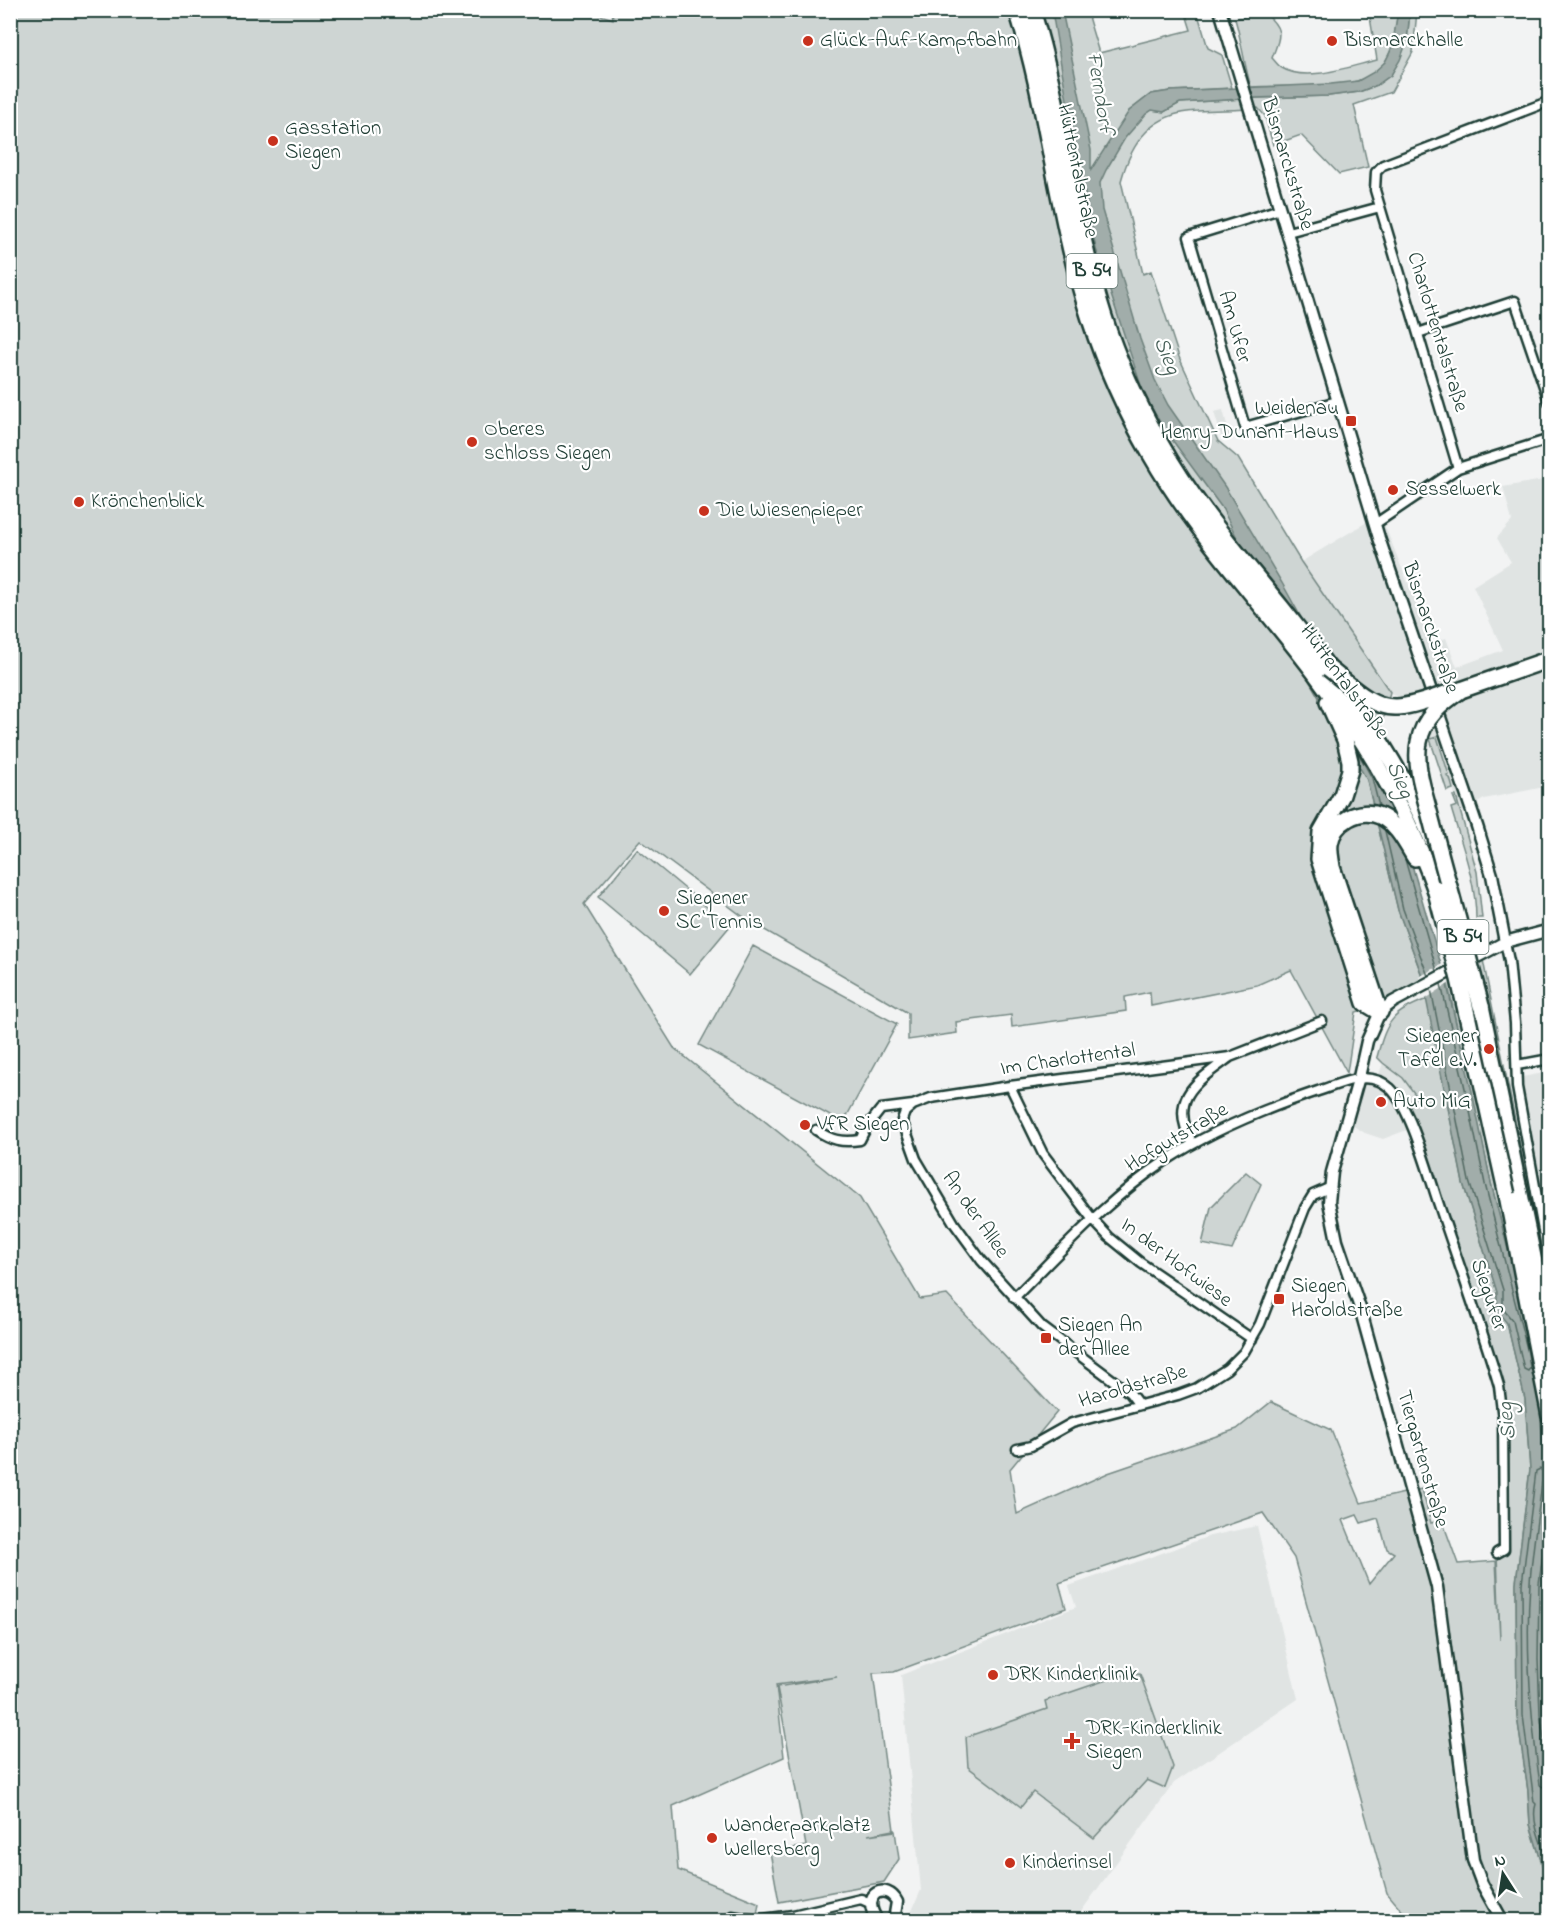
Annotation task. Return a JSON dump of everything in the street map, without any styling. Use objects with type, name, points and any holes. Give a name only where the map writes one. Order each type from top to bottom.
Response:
[{"type":"highway","name":"Hüttentalstraße","points":[[1017,10],[1039,94],[1089,319],[1108,370],[1130,417],[1171,489],[1203,535],[1373,729],[1419,810],[1444,869],[1481,1006],[1550,1339]]},
{"type":"highway","name":"Hüttentalstraße","points":[[1032,10],[1048,71],[1100,304],[1112,340],[1142,410],[1178,473],[1321,670],[1378,765],[1411,829],[1435,888],[1493,1124],[1550,1416]]},
{"type":"highway","points":[[1321,670],[1370,700],[1388,706],[1407,705],[1461,690],[1550,660]]},
{"type":"highway","points":[[1321,670],[1350,761],[1348,779],[1321,832],[1319,859],[1365,1003],[1380,1012]]},
{"type":"highway","points":[[1444,869],[1419,771],[1417,751],[1426,722],[1447,700],[1461,690]]},
{"type":"highway","points":[[1380,1012],[1331,860],[1332,836],[1343,821],[1360,814],[1379,815],[1403,837],[1435,888]]},
{"type":"street","name":"Bismarckstraße","points":[[1220,10],[1375,524],[1487,857],[1509,961],[1517,1087],[1549,1264]]},
{"type":"street","name":"Charlottentalstraße","points":[[1458,468],[1375,190],[1376,172],[1383,165],[1550,101]]},
{"type":"street","points":[[1288,232],[1380,207]]},
{"type":"street","name":"Am Ufer","points":[[1280,209],[1189,237],[1245,427],[1337,401]]},
{"type":"street","points":[[1418,333],[1515,301],[1550,404]]},
{"type":"street","points":[[1375,524],[1458,468],[1550,439]]},
{"type":"street","points":[[1432,694],[1550,652]]},
{"type":"street","points":[[1380,1012],[1406,995],[1505,942],[1550,930]]},
{"type":"street","name":"Tiergartenstraße","points":[[1380,1012],[1367,1041],[1329,1188],[1331,1217],[1363,1317],[1437,1587],[1473,1860],[1482,1884],[1502,1920]]},
{"type":"street","name":"Im Charlottental","points":[[913,1105],[931,1098],[1010,1086],[1230,1057],[1322,1021]]},
{"type":"street","name":"Im Charlottental","points":[[1193,1144],[1186,1132],[1182,1106],[1190,1089],[1230,1057]]},
{"type":"street","points":[[1517,1065],[1550,1059]]},
{"type":"street","name":"Hofgutstraße","points":[[1014,1298],[1093,1220],[1139,1180],[1193,1144],[1254,1114],[1359,1077]]},
{"type":"street","name":"Siegufer","points":[[1359,1077],[1384,1084],[1402,1106],[1418,1143],[1499,1386],[1503,1419],[1504,1548],[1497,1553]]},
{"type":"street","name":"In der Hofwiese","points":[[1010,1086],[1043,1154],[1093,1220],[1109,1237],[1141,1263],[1252,1339]]},
{"type":"street","points":[[816,1130],[830,1139],[848,1142],[860,1140],[881,1109],[913,1105]]},
{"type":"street","name":"An der Allee","points":[[913,1105],[905,1112],[902,1120],[916,1159],[954,1223],[981,1260],[1042,1327],[1130,1392],[1139,1405]]},
{"type":"street","name":"Haroldstraße","points":[[1017,1449],[1031,1446],[1072,1423],[1178,1395],[1212,1379],[1236,1361],[1260,1324],[1305,1208],[1313,1195],[1329,1188]]},
{"type":"street","points":[[870,1903],[878,1893],[890,1893],[897,1902],[894,1920]]},
{"type":"street","points":[[732,1916],[756,1920],[793,1918],[861,1899],[870,1903]]},
{"type":"street","points":[[870,1903],[877,1920]]},
{"type":"shaded area","points":[[584,10],[613,19],[612,11],[1086,10],[1099,53],[1191,30],[1185,11],[1197,11],[1208,48],[1222,55],[1232,88],[1151,94],[1129,111],[1146,114],[1152,110],[1164,112],[1180,103],[1329,96],[1359,92],[1377,85],[1391,75],[1407,41],[1410,11],[1417,11],[1413,52],[1391,92],[1354,105],[1368,167],[1339,174],[1301,135],[1273,145],[1265,116],[1258,108],[1205,110],[1181,113],[1156,123],[1146,132],[1131,153],[1121,181],[1143,274],[1151,271],[1179,357],[1218,441],[1238,458],[1301,562],[1390,692],[1367,780],[1398,910],[1421,973],[1425,992],[1356,1012],[1347,1073],[1291,970],[1257,985],[1151,1006],[1150,992],[1125,997],[1126,1011],[1012,1027],[1011,1015],[956,1022],[957,1033],[908,1040],[908,1013],[749,921],[640,840],[584,904],[674,1048],[860,1198],[920,1299],[947,1295],[1057,1412],[1010,1469],[1017,1514],[1108,1473],[1237,1429],[1271,1402],[1331,1430],[1361,1503],[1422,1489],[1431,1523],[1442,1520],[1458,1564],[1496,1561],[1500,1640],[1497,1553],[1504,1548],[1502,1402],[1402,1106],[1417,1097],[1403,1078],[1377,1057],[1384,1034],[1393,1019],[1406,1009],[1427,999],[1463,1183],[1497,1292],[1497,1311],[1507,1323],[1525,1399],[1530,1469],[1516,1583],[1517,1716],[1528,1791],[1530,1824],[1549,1887],[1549,1920],[1410,1920],[1387,1893],[1294,1558],[1263,1513],[1059,1583],[1066,1608],[894,1672],[873,1673],[894,1830],[868,1835],[895,1831],[899,1859],[884,1882],[779,1902],[770,1852],[806,1846],[777,1687],[837,1677],[776,1685],[784,1757],[673,1806],[678,1870],[759,1903],[756,1920],[11,1920],[11,11]],"holes":[[[1357,1515],[1361,1523],[1378,1518],[1387,1549],[1394,1553],[1369,1584],[1343,1520]]]},
{"type":"shaded area","points":[[1369,11],[1398,11],[1389,54],[1381,67],[1369,75],[1357,81],[1333,85],[1251,87],[1235,19],[1264,12],[1275,23],[1279,33],[1272,58],[1281,67],[1292,72],[1316,74],[1377,60]]},
{"type":"shaded area","points":[[1223,410],[1230,436],[1222,439],[1214,412]]},
{"type":"shaded area","points":[[1549,479],[1549,786],[1484,799],[1461,813],[1437,737],[1430,739],[1422,714],[1390,692],[1301,562],[1380,514],[1432,643],[1446,638],[1457,667],[1503,650],[1473,586],[1511,562],[1497,538],[1512,521],[1503,487]]},
{"type":"shaded area","points":[[1437,737],[1449,775],[1447,776],[1450,778],[1453,789],[1447,791],[1430,739]]},
{"type":"shaded area","points":[[1453,796],[1456,796],[1477,872],[1482,918],[1476,918],[1471,876],[1451,808],[1457,806]]},
{"type":"shaded area","name":"Siegener SC Tennis","points":[[637,849],[730,926],[690,974],[598,897]]},
{"type":"shaded area","points":[[753,946],[897,1024],[843,1123],[699,1045]]},
{"type":"shaded area","points":[[1483,960],[1550,1295],[1549,1513],[1534,1352],[1491,1183],[1447,980]]},
{"type":"shaded area","name":"Auto MiG","points":[[1383,1063],[1403,1078],[1417,1098],[1412,1128],[1383,1139],[1365,1133],[1347,1122],[1359,1077],[1377,1080]]},
{"type":"shaded area","points":[[1549,1072],[1549,1251],[1522,1077]]},
{"type":"shaded area","points":[[1246,1172],[1261,1184],[1232,1250],[1202,1244],[1211,1207]]},
{"type":"shaded area","name":"DRK-Kinderklinik Siegen","points":[[1257,1526],[1298,1699],[1174,1783],[1075,1920],[908,1920],[921,1890],[901,1675],[1076,1607],[1069,1586],[1210,1536]]},
{"type":"shaded area","points":[[1140,1674],[1173,1767],[1165,1788],[1147,1780],[1094,1838],[1033,1792],[1021,1807],[968,1767],[966,1737],[1047,1709],[1045,1701],[1118,1676]]},
{"type":"water","points":[[1052,11],[1062,11],[1091,150],[1091,170],[1129,111],[1151,94],[1170,91],[1358,81],[1374,72],[1385,62],[1392,48],[1398,11],[1410,11],[1407,41],[1391,75],[1377,85],[1359,92],[1329,96],[1180,103],[1164,112],[1152,110],[1125,138],[1106,170],[1100,183],[1102,210],[1140,339],[1155,380],[1168,405],[1225,487],[1282,583],[1389,776],[1447,985],[1491,1183],[1534,1352],[1550,1513],[1550,1787],[1546,1803],[1550,1814],[1549,1887],[1530,1824],[1528,1791],[1517,1716],[1516,1583],[1530,1469],[1525,1399],[1507,1323],[1497,1311],[1497,1292],[1463,1183],[1421,973],[1398,910],[1367,780],[1304,672],[1222,508],[1162,426],[1143,392],[1096,249],[1071,124]]},
{"type":"pier","points":[[1444,963],[1450,983],[1424,1000],[1419,977]]},
{"type":"place","name":"Glück-Auf-Kampfbahn","points":[[808,41]]},
{"type":"place","name":"Bismarckhalle","points":[[1332,41]]},
{"type":"place","name":"Gasstation Siegen","points":[[273,141]]},
{"type":"place","name":"Weidenau Henry-Dunant-Haus","points":[[1351,421]]},
{"type":"place","name":"Oberes schloss Siegen","points":[[472,442]]},
{"type":"place","name":"Sesselwerk","points":[[1393,490]]},
{"type":"place","name":"Krönchenblick","points":[[79,502]]},
{"type":"place","name":"Die Wiesenpieper","points":[[704,511]]},
{"type":"place","name":"Siegener SC Tennis","points":[[664,911]]},
{"type":"place","name":"Siegener Tafel e.V.","points":[[1489,1049]]},
{"type":"place","name":"Auto MiG","points":[[1381,1102]]},
{"type":"place","name":"VfR Siegen","points":[[805,1125]]},
{"type":"place","name":"Siegen Haroldstraße","points":[[1279,1299]]},
{"type":"place","name":"Siegen An der Allee","points":[[1046,1338]]},
{"type":"place","name":"DRK Kinderklinik","points":[[993,1675]]},
{"type":"place","name":"DRK-Kinderklinik Siegen","points":[[1072,1741]]},
{"type":"place","name":"Wanderparkplatz Wellersberg","points":[[712,1838]]},
{"type":"place","name":"Kinderinsel","points":[[1010,1863]]},
{"type":"water label","name":"Ferndorf","points":[[1099,93]]},
{"type":"water label","name":"Sieg","points":[[1166,356]]},
{"type":"water label","name":"Sieg","points":[[1399,780]]},
{"type":"water label","name":"Sieg","points":[[1508,1421]]}]
